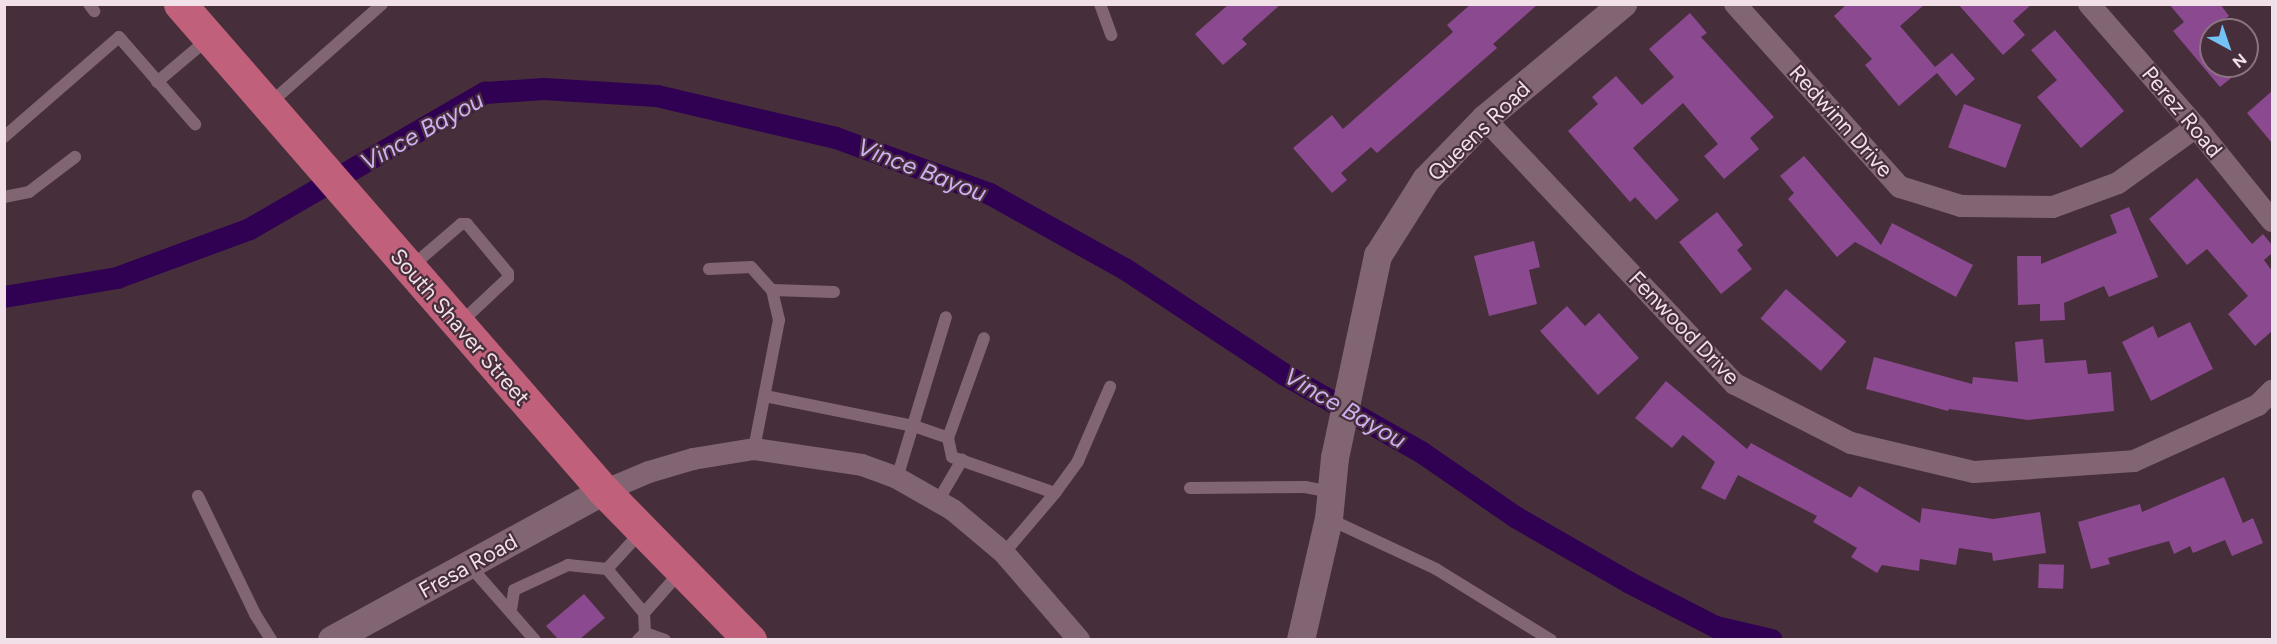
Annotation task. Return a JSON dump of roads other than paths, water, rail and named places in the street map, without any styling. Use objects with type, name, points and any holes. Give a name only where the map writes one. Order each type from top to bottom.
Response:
[{"type":"main road","name":"South Shaver Street","points":[[180,4],[604,492],[641,532],[750,639]]},
{"type":"street","name":"Queens Road","points":[[1301,639],[1330,506],[1335,458],[1378,256],[1426,180],[1485,119],[1623,4]]},
{"type":"street","name":"Redwinn Drive","points":[[1735,4],[1900,187],[1961,206],[2053,207],[2118,183],[2196,127]]},
{"type":"street","name":"Perez Road","points":[[2089,4],[2196,127],[2272,221]]},
{"type":"street","name":"Fenwood Drive","points":[[1485,119],[1735,384],[1851,443],[1974,472],[2134,461],[2258,405],[2272,391]]},
{"type":"street","points":[[604,492],[649,472],[693,459],[754,449],[862,465],[897,478],[953,510],[1004,554],[1079,639]]},
{"type":"street","name":"Fresa Road","points":[[332,639],[604,492]]},
{"type":"lane","points":[[267,106],[382,4]]},
{"type":"lane","points":[[1100,4],[1111,35]]},
{"type":"lane","points":[[4,137],[119,37],[195,123]]},
{"type":"lane","points":[[157,82],[209,38]]},
{"type":"lane","points":[[4,197],[29,192],[75,157]]},
{"type":"lane","points":[[409,269],[461,224],[466,224],[508,273],[508,278],[458,325]]},
{"type":"lane","points":[[709,269],[751,267],[772,290],[779,320],[754,449]]},
{"type":"lane","points":[[772,290],[834,292]]},
{"type":"lane","points":[[897,478],[946,317]]},
{"type":"lane","points":[[984,338],[948,438],[952,456],[1055,494]]},
{"type":"lane","points":[[1004,554],[1055,494],[1078,461],[1110,387]]},
{"type":"lane","points":[[765,396],[914,426],[948,438]]},
{"type":"lane","points":[[938,501],[962,460]]},
{"type":"lane","points":[[1190,488],[1305,487],[1330,506],[1551,639]]},
{"type":"lane","points":[[198,496],[255,614],[271,639]]},
{"type":"lane","points":[[607,569],[641,532]]},
{"type":"lane","points":[[469,565],[535,639]]},
{"type":"lane","points":[[511,610],[514,590],[568,565],[607,569],[644,613]]},
{"type":"lane","points":[[665,639],[641,636],[644,613],[681,571]]},
{"type":"waterway","name":"Vince Bayou","points":[[4,297],[117,278],[250,229],[485,93],[544,89],[657,96],[836,138],[990,194],[1125,269],[1285,375],[1421,452],[1517,518],[1630,583],[1716,627],[1772,640]]}]
